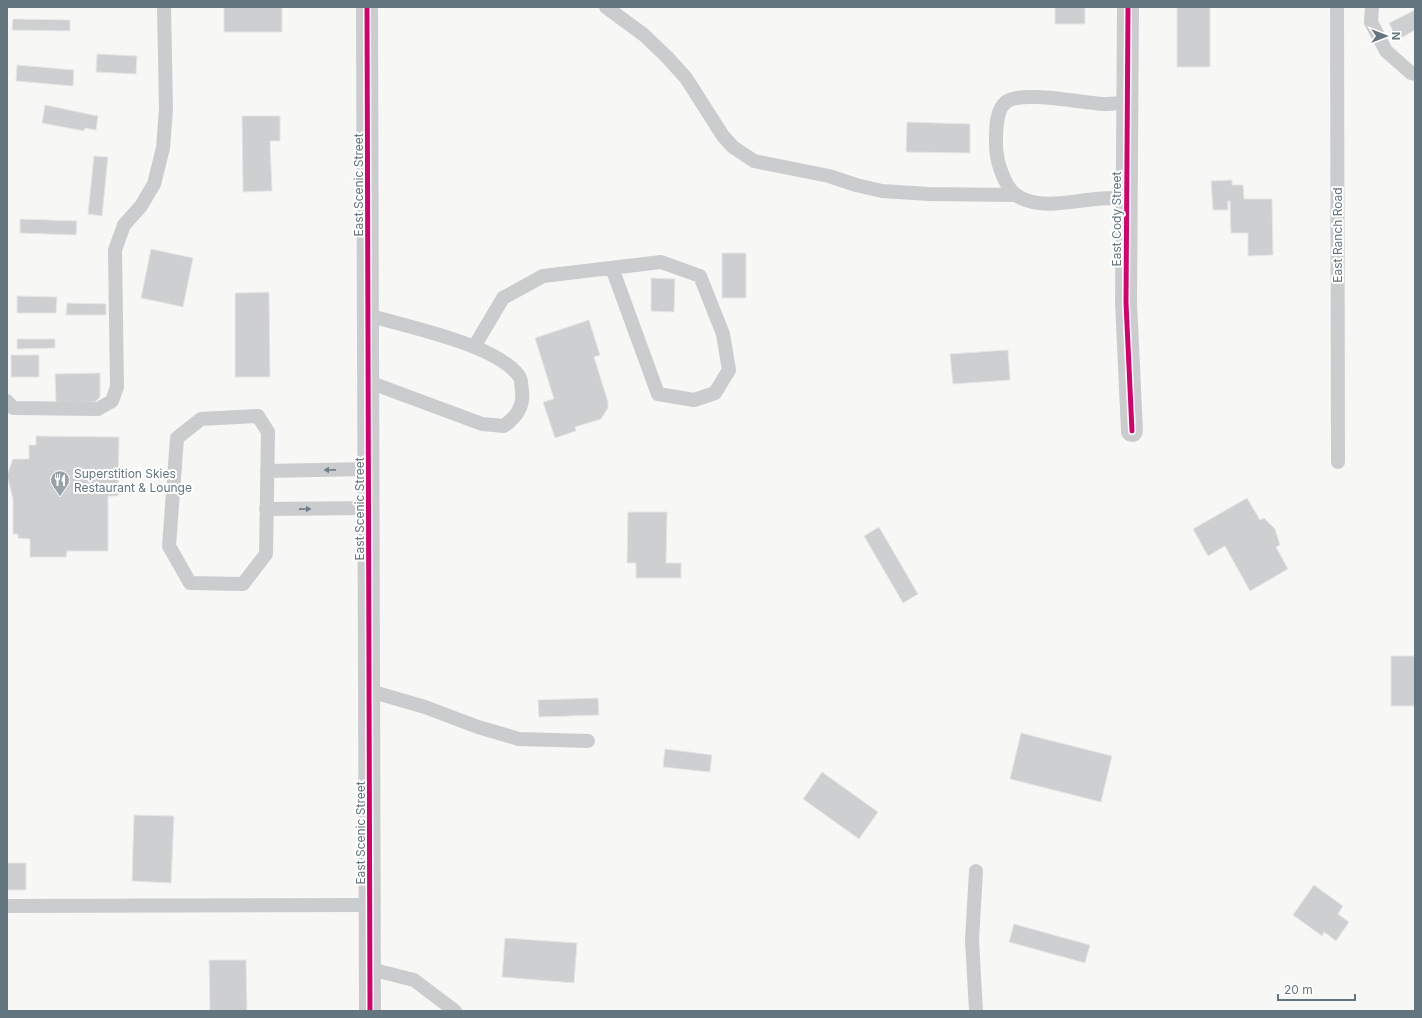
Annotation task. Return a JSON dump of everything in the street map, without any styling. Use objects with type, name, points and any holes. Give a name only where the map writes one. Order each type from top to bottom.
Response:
[{"type":"street","name":"East Scenic Street","points":[[368,7],[370,1011]]},
{"type":"street","name":"East Cody Street","points":[[1128,7],[1126,303],[1132,431]]},
{"type":"lane","points":[[7,401],[13,408],[98,409],[112,401],[117,386],[115,250],[124,225],[141,206],[154,184],[162,148],[166,109],[164,7]]},
{"type":"lane","points":[[606,7],[644,35],[667,57],[686,78],[723,136],[733,147],[754,161],[828,176],[882,191],[929,194],[1015,195],[1022,199],[1037,202],[1056,203],[1126,198]]},
{"type":"lane","name":"East Ranch Road","points":[[1337,7],[1338,462]]},
{"type":"lane","points":[[1372,7],[1371,22],[1386,51],[1411,73],[1415,74]]},
{"type":"lane","points":[[1015,195],[999,168],[996,154],[998,120],[1002,108],[1007,102],[1017,98],[1042,97],[1102,104],[1127,103]]},
{"type":"lane","points":[[474,346],[503,298],[544,276],[662,262],[700,276],[723,334],[729,370],[715,393],[694,400],[658,394],[612,268]]},
{"type":"lane","points":[[368,315],[474,346],[500,358],[520,377],[523,399],[517,416],[504,426],[482,424],[369,382]]},
{"type":"lane","points":[[258,416],[268,432],[266,510],[266,554],[243,584],[190,583],[169,546],[177,438],[201,419],[258,416]]},
{"type":"lane","points":[[267,471],[369,469]]},
{"type":"lane","points":[[266,510],[369,508]]},
{"type":"lane","points":[[370,691],[425,707],[478,727],[519,739],[588,741]]},
{"type":"lane","points":[[976,871],[972,940],[976,1011]]},
{"type":"lane","points":[[7,906],[370,905]]},
{"type":"lane","points":[[370,969],[414,980],[455,1011]]},
{"type":"building","points":[[224,7],[282,7],[282,32],[224,32]]},
{"type":"building","points":[[1055,7],[1085,7],[1085,24],[1055,24]]},
{"type":"building","points":[[1177,7],[1210,7],[1210,67],[1177,67]]},
{"type":"building","points":[[1415,10],[1415,30],[1397,40],[1389,23]]},
{"type":"building","points":[[13,19],[70,20],[70,31],[12,30]]},
{"type":"building","points":[[97,54],[137,56],[136,74],[96,72]]},
{"type":"building","points":[[17,65],[74,70],[73,86],[16,81]]},
{"type":"building","points":[[45,105],[98,116],[96,130],[85,128],[84,131],[42,123]]},
{"type":"building","points":[[242,116],[280,116],[280,141],[270,141],[272,191],[243,192]]},
{"type":"building","points":[[907,122],[970,124],[970,153],[906,152]]},
{"type":"building","points":[[94,156],[108,157],[102,216],[88,214]]},
{"type":"building","points":[[1232,180],[1232,185],[1243,185],[1244,199],[1272,199],[1273,255],[1248,256],[1248,233],[1231,233],[1230,201],[1228,201],[1228,210],[1213,210],[1211,181]]},
{"type":"building","points":[[20,219],[77,221],[76,235],[20,233]]},
{"type":"building","points":[[151,249],[193,258],[183,307],[141,298]]},
{"type":"building","points":[[722,253],[746,253],[746,298],[722,298]]},
{"type":"building","points":[[651,278],[675,279],[674,312],[651,311]]},
{"type":"building","points":[[269,292],[270,377],[235,377],[235,293]]},
{"type":"building","points":[[17,296],[57,297],[56,313],[17,313]]},
{"type":"building","points":[[67,303],[106,304],[106,315],[66,315]]},
{"type":"building","points":[[589,320],[600,355],[594,357],[608,402],[608,408],[601,419],[575,427],[576,431],[555,438],[543,402],[554,399],[535,338]]},
{"type":"building","points":[[17,339],[55,339],[55,348],[17,349]]},
{"type":"building","points":[[1008,350],[1010,380],[953,384],[950,354]]},
{"type":"building","points":[[11,355],[39,355],[39,377],[11,377]]},
{"type":"building","points":[[100,373],[100,397],[95,402],[56,403],[55,374]]},
{"type":"building","name":"Superstition Skies Restaurant & Lounge","points":[[36,436],[119,437],[118,496],[108,496],[108,551],[67,551],[66,557],[30,557],[30,539],[18,538],[18,534],[13,534],[13,499],[7,475],[13,459],[29,459],[29,445],[36,445]]},
{"type":"building","points":[[1247,498],[1260,520],[1264,518],[1275,529],[1280,545],[1276,547],[1288,569],[1250,591],[1225,546],[1208,556],[1193,529]]},
{"type":"building","points":[[628,512],[667,512],[666,563],[681,563],[681,578],[636,578],[636,563],[627,563]]},
{"type":"building","points":[[879,527],[918,594],[903,603],[864,536]]},
{"type":"building","points":[[1391,656],[1415,656],[1415,706],[1391,706]]},
{"type":"building","points":[[598,698],[599,715],[539,717],[538,700]]},
{"type":"building","points":[[1021,733],[1112,756],[1101,802],[1010,779]]},
{"type":"building","points":[[665,749],[712,755],[710,772],[663,767]]},
{"type":"building","points":[[822,772],[878,812],[859,839],[803,799]]},
{"type":"building","points":[[134,815],[174,816],[171,883],[132,881]]},
{"type":"building","points":[[7,863],[26,863],[26,890],[7,890]]},
{"type":"building","points":[[1314,885],[1343,906],[1338,914],[1349,922],[1336,941],[1324,932],[1322,936],[1293,915]]},
{"type":"building","points":[[1014,924],[1090,945],[1085,963],[1009,942]]},
{"type":"building","points":[[505,938],[577,943],[574,983],[502,977]]},
{"type":"building","points":[[209,960],[246,960],[247,1011],[210,1011]]},
{"type":"cycle path","points":[[367,7],[370,1011]]},
{"type":"cycle path","points":[[1128,7],[1126,303],[1132,431]]},
{"type":"place","name":"Superstition Skies Restaurant & Lounge","points":[[60,497]]}]
